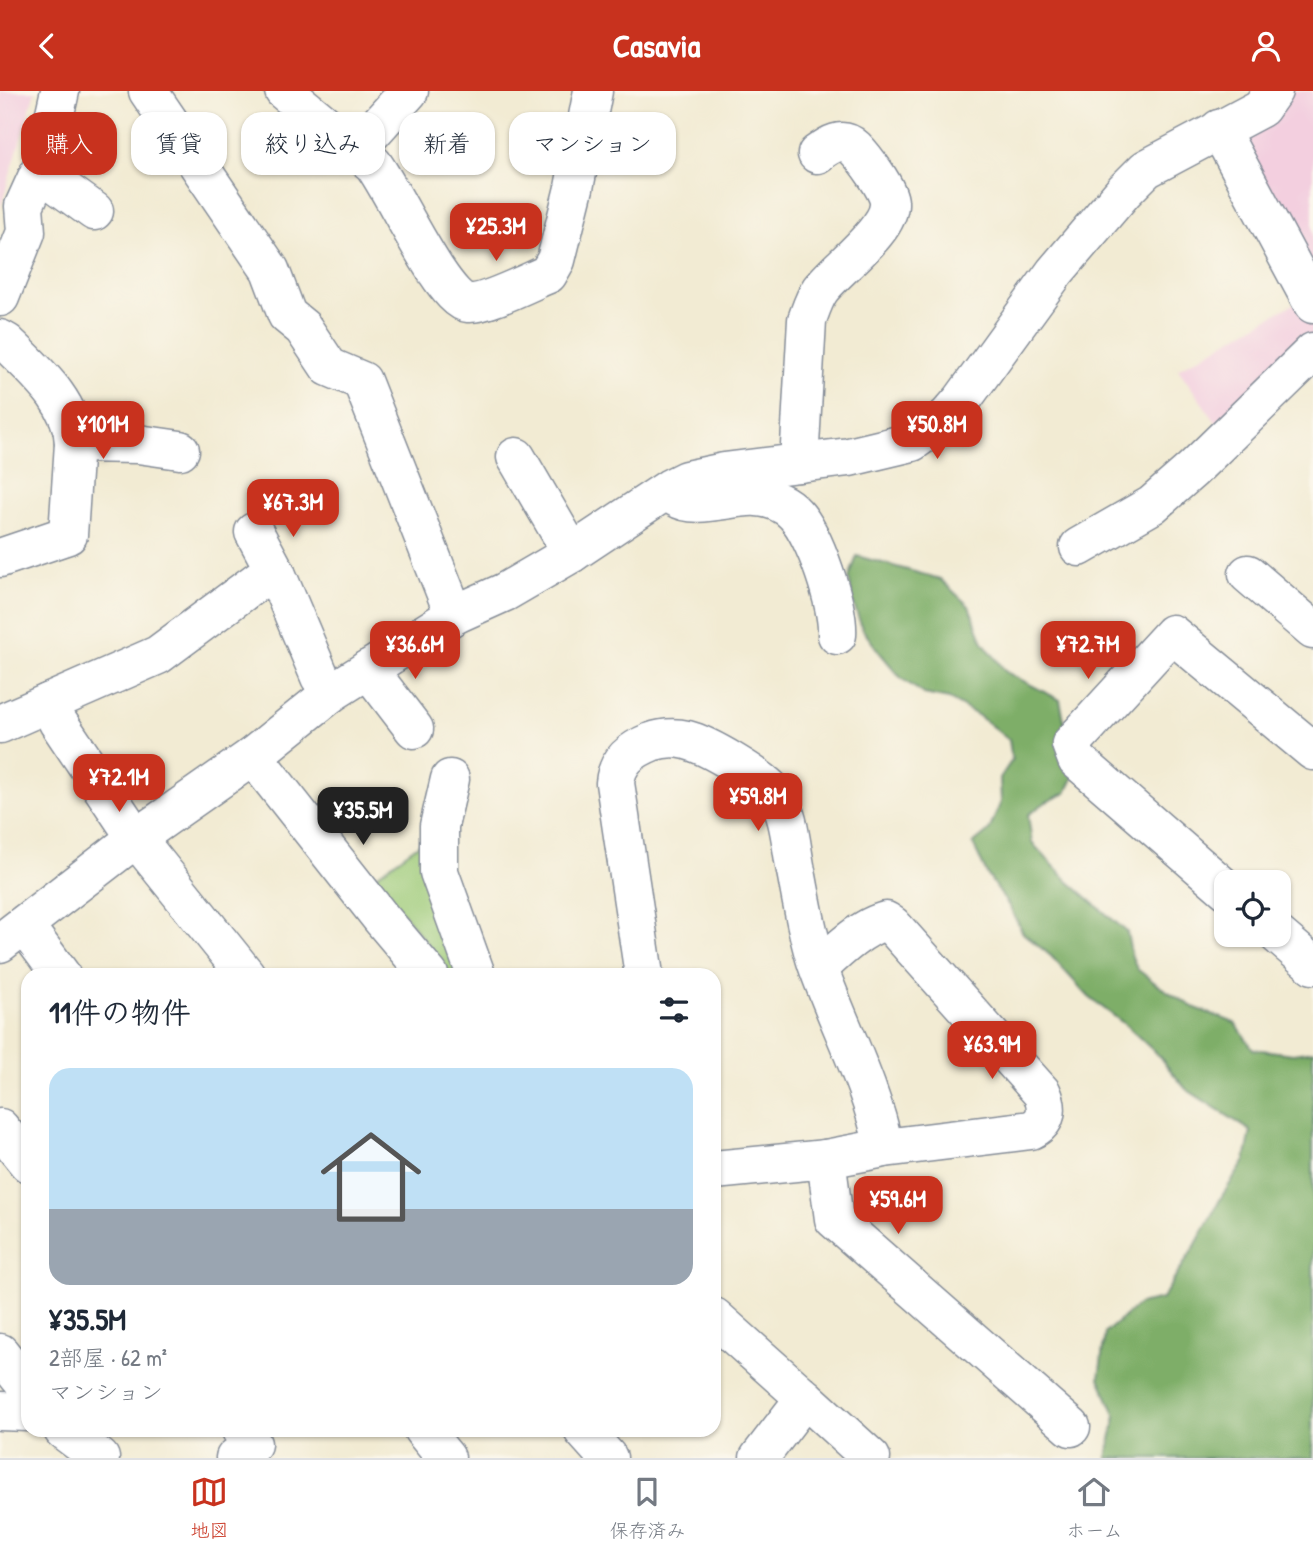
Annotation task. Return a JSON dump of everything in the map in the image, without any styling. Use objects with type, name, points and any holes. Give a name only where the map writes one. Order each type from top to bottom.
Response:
[{"type":"street","points":[[55,112],[60,91]]},
{"type":"street","points":[[148,91],[270,270],[287,316],[303,328],[329,367],[362,380],[456,614]]},
{"type":"street","points":[[284,91],[310,112]]},
{"type":"street","points":[[385,118],[409,91]]},
{"type":"street","points":[[382,175],[414,236],[460,302],[474,303],[548,274],[556,260],[574,188],[593,91]]},
{"type":"street","points":[[53,968],[12,934],[136,838],[253,756],[331,694],[456,614],[505,592],[572,553],[686,480],[724,472],[849,457],[912,442],[947,417],[1008,339],[1055,272],[1146,169],[1261,108],[1273,91]]},
{"type":"street","points":[[1219,129],[1313,305]]},
{"type":"street","points":[[799,463],[807,320],[812,304],[821,290],[882,224],[889,202],[886,191],[859,152],[849,143],[840,141],[831,144],[817,154]]},
{"type":"street","points":[[0,297],[26,232],[23,207],[39,175]]},
{"type":"street","points":[[44,175],[93,211]]},
{"type":"street","points":[[0,339],[7,343],[56,395],[74,429],[68,535],[0,558]]},
{"type":"street","points":[[1079,547],[1152,505],[1192,470],[1313,352]]},
{"type":"street","points":[[74,443],[138,444],[180,450]]},
{"type":"street","points":[[516,457],[572,553]]},
{"type":"street","points":[[670,488],[675,497],[691,503],[755,496],[773,499],[797,515],[816,550],[836,611],[837,635]]},
{"type":"street","points":[[254,532],[276,573],[320,677],[331,694]]},
{"type":"street","points":[[0,723],[158,655],[259,580],[276,573]]},
{"type":"street","points":[[1248,574],[1313,631]]},
{"type":"street","points":[[1214,879],[1077,760],[1072,744],[1171,634],[1313,751]]},
{"type":"street","points":[[368,670],[414,729]]},
{"type":"street","points":[[48,703],[136,838],[240,968]]},
{"type":"street","points":[[642,968],[615,783],[616,772],[622,760],[634,750],[653,741],[670,738],[696,743],[759,779],[778,797],[783,808],[811,947],[877,1114],[884,1148]]},
{"type":"street","points":[[253,756],[423,968]]},
{"type":"street","points":[[450,779],[439,827],[439,872],[473,968]]},
{"type":"street","points":[[721,1169],[826,1159],[884,1148],[1031,1130],[1040,1126],[1045,1117],[1047,1105],[1042,1093],[886,921],[878,923],[840,948],[819,968]]},
{"type":"street","points":[[1291,946],[1313,965]]},
{"type":"street","points":[[0,1128],[21,1154]]},
{"type":"street","points":[[826,1159],[834,1219],[1071,1427]]},
{"type":"street","points":[[721,1323],[872,1458]]},
{"type":"street","points":[[0,1353],[21,1379]]},
{"type":"street","points":[[759,1458],[805,1398]]},
{"type":"street","points":[[0,1411],[21,1412]]},
{"type":"street","points":[[73,1437],[100,1458]]},
{"type":"street","points":[[429,1437],[446,1458]]},
{"type":"street","points":[[589,1437],[608,1458]]},
{"type":"shaded area","points":[[0,91],[35,91],[29,112],[21,112],[21,138],[0,209]]},
{"type":"shaded area","points":[[1283,91],[1313,91],[1313,279],[1232,136]]},
{"type":"shaded area","points":[[1302,299],[1313,322],[1313,342],[1222,431],[1178,369]]},
{"type":"green space","points":[[857,556],[940,579],[969,606],[983,642],[1006,672],[1060,700],[1075,774],[1066,793],[1046,802],[1028,815],[1032,843],[1068,881],[1127,932],[1137,969],[1193,1007],[1235,1023],[1253,1049],[1293,1054],[1313,1051],[1313,1458],[1107,1458],[1116,1416],[1099,1378],[1105,1333],[1139,1304],[1162,1299],[1245,1161],[1251,1131],[1186,1089],[1157,1054],[1127,1026],[1089,997],[1051,956],[1023,933],[1009,906],[987,874],[973,844],[989,831],[1001,802],[1000,778],[1012,760],[1009,740],[979,716],[949,699],[924,694],[901,678],[880,653],[863,630],[853,603],[849,578]]},
{"type":"green space","points":[[425,840],[467,968],[446,968],[374,877]]}]
